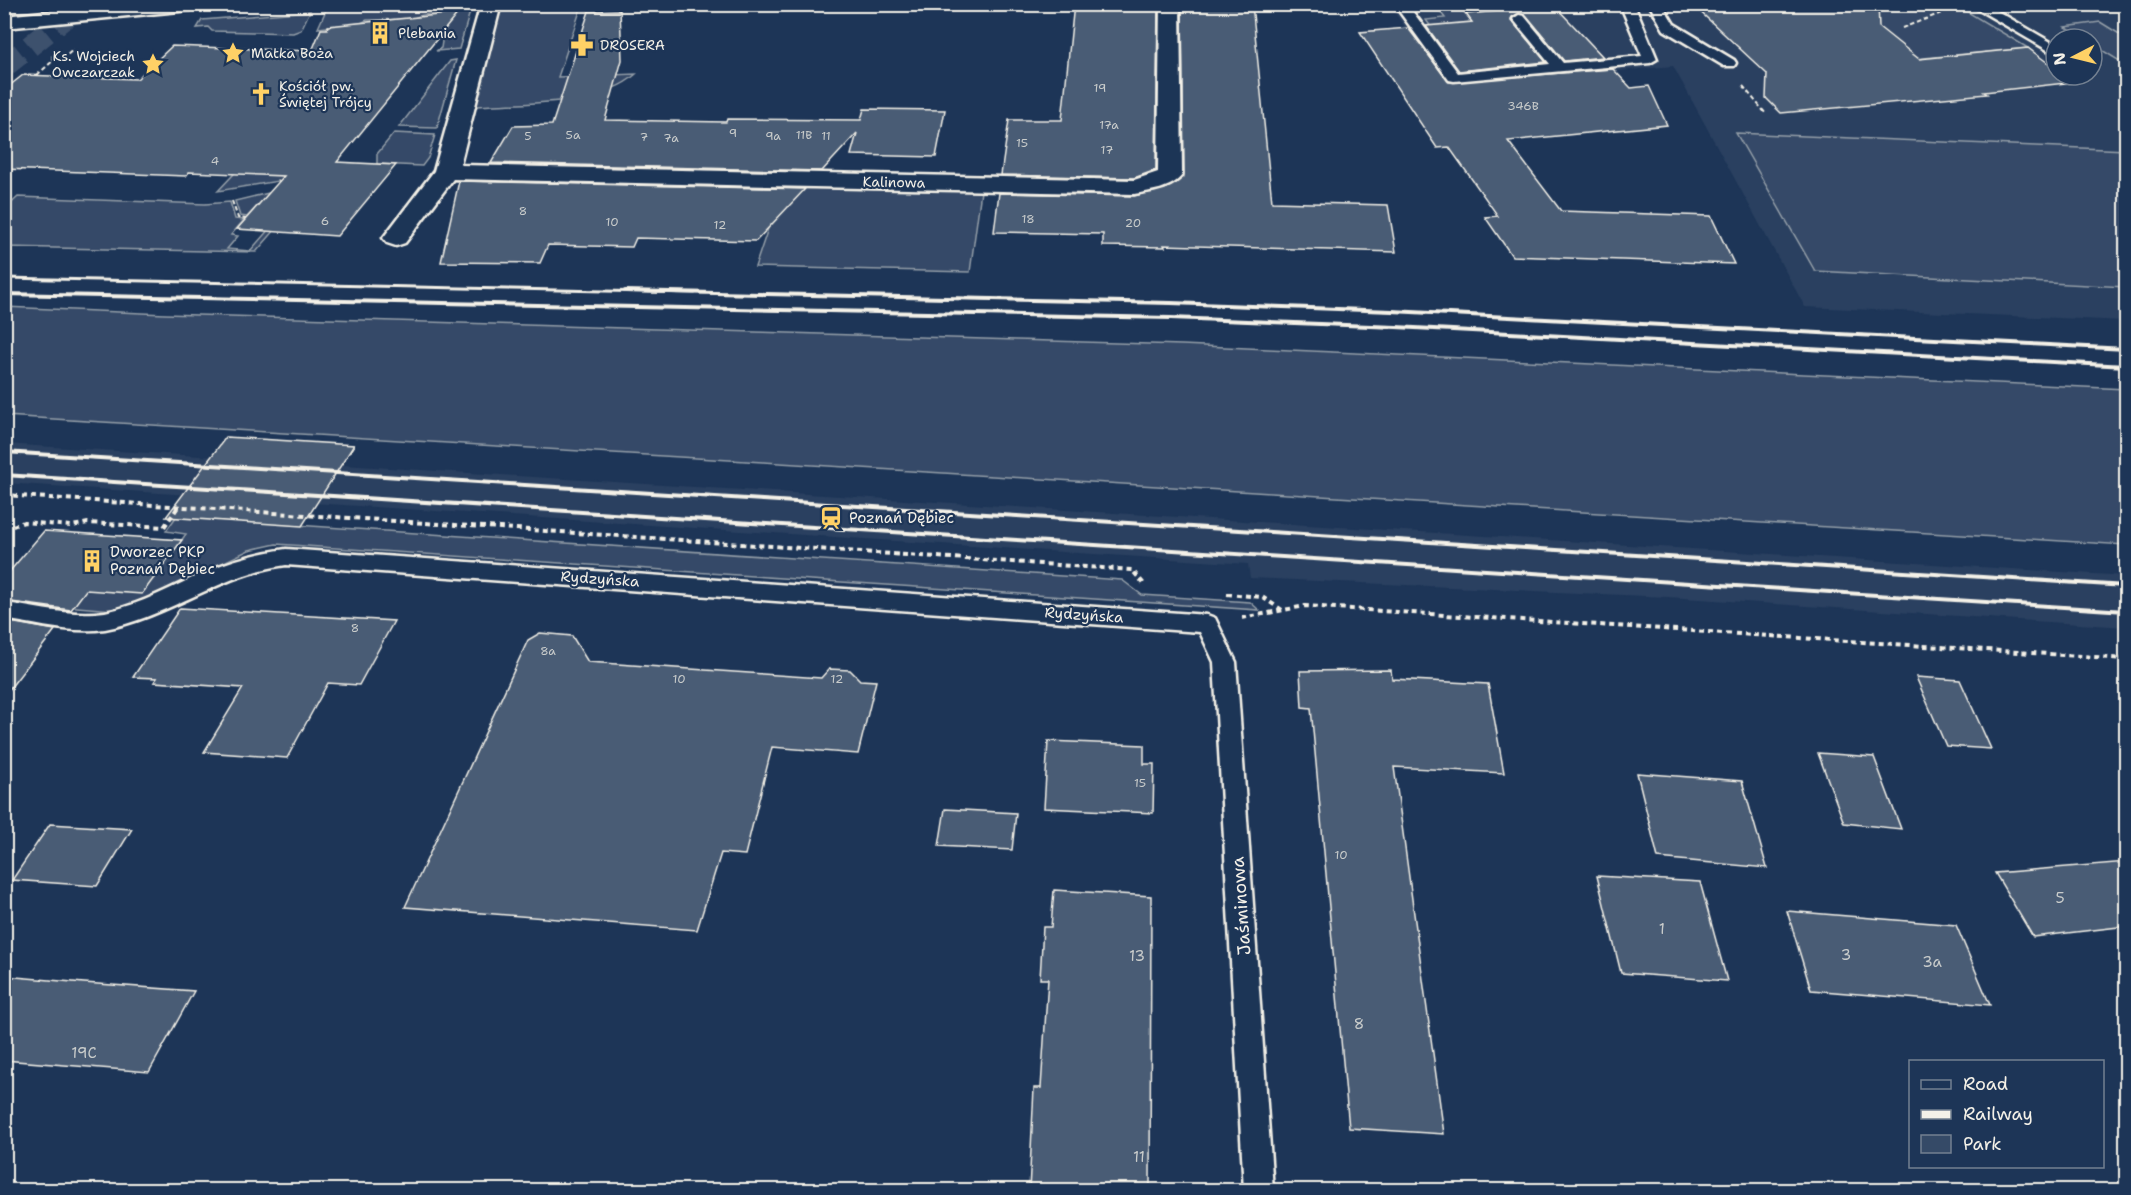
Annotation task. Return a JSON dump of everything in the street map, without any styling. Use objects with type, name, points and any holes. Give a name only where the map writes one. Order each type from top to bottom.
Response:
[{"type":"street","points":[[4,22],[189,4]]},
{"type":"street","points":[[396,238],[446,172],[491,4]]},
{"type":"street","name":"Kalinowa","points":[[446,172],[1122,187],[1157,182],[1170,175],[1170,4]]},
{"type":"lane","points":[[1400,4],[1454,77],[1650,59],[1626,4]]},
{"type":"lane","points":[[1655,4],[1669,27],[1729,63]]},
{"type":"lane","points":[[1975,4],[2044,44]]},
{"type":"lane","points":[[1519,20],[1559,67]]},
{"type":"lane","name":"Rydzyńska","points":[[4,611],[102,621],[146,608],[229,569],[268,558],[286,556],[1207,624]]},
{"type":"lane","name":"Jaśminowa","points":[[1207,624],[1225,662],[1259,1191]]},
{"type":"path","points":[[1902,28],[1954,8]]},
{"type":"path","points":[[37,75],[54,60]]},
{"type":"path","points":[[1729,63],[1733,72],[1766,114]]},
{"type":"path","points":[[232,201],[238,218],[246,219]]},
{"type":"path","points":[[4,495],[1132,570],[1148,589]]},
{"type":"path","points":[[4,529],[24,522],[72,526],[88,523],[164,527],[178,507]]},
{"type":"path","points":[[1216,594],[1262,597],[1282,610]]},
{"type":"path","points":[[1207,624],[1305,606],[2127,659]]},
{"type":"shaded area","points":[[1389,5],[2126,5],[2126,321],[1805,307],[1673,66],[1448,87]]},
{"type":"shaded area","points":[[4,444],[2126,576],[2126,627],[1668,597],[1250,578],[1248,564],[5,483]]},
{"type":"green space","points":[[395,4],[472,5],[459,49],[436,51],[441,48],[443,35],[437,33],[445,16],[437,14],[412,19],[367,20],[361,23],[318,28],[326,10]]},
{"type":"green space","points":[[502,5],[582,5],[558,77],[636,74],[603,92],[583,97],[538,103],[476,106]]},
{"type":"green space","points":[[1435,5],[1458,5],[1501,57],[1461,67],[1426,20],[1445,18]]},
{"type":"green space","points":[[1844,5],[1956,5],[2028,48],[1913,59]]},
{"type":"green space","points":[[310,11],[301,30],[293,33],[212,31],[208,27],[197,28],[202,20]]},
{"type":"green space","points":[[2100,22],[2126,38],[2126,65],[2104,51],[2104,27],[2065,27]]},
{"type":"green space","points":[[456,60],[437,128],[399,127],[450,61]]},
{"type":"green space","points":[[394,133],[435,135],[428,158],[422,166],[377,164],[377,154]]},
{"type":"green space","points":[[1736,133],[2126,150],[2126,287],[1815,271]]},
{"type":"green space","points":[[248,159],[290,179],[218,191]]},
{"type":"green space","points":[[782,187],[981,191],[970,272],[755,267]]},
{"type":"green space","points":[[277,191],[309,191],[256,252],[5,247],[5,209],[18,197],[205,204],[230,202],[235,219],[244,220],[231,235],[238,236],[227,249],[250,251],[299,195],[269,193],[247,217],[240,216],[235,201]]},
{"type":"green space","points":[[4,307],[165,314],[1182,345],[2126,389],[2126,545],[5,416]]},
{"type":"green space","points":[[176,517],[1122,580],[1142,595],[1250,602],[1259,610],[276,544],[249,550],[133,606],[113,610],[5,601],[4,584],[156,575],[186,534],[166,531]]},
{"type":"building","points":[[1074,4],[1158,4],[1156,170],[1134,178],[1001,175],[1009,120],[1062,120]]},
{"type":"building","points":[[1182,4],[1252,4],[1272,202],[1388,205],[1396,252],[1164,245],[1165,247],[1103,246],[1103,234],[994,232],[999,193],[1134,196],[1167,188],[1184,177]]},
{"type":"building","points":[[1692,4],[1878,4],[1879,27],[1919,59],[2028,48],[2044,60],[2044,85],[1984,92],[1987,94],[1781,113],[1766,98],[1767,74]]},
{"type":"building","points":[[1555,6],[1603,57],[1564,61],[1526,15],[1519,13],[1511,20],[1546,62],[1459,71],[1426,26],[1472,22],[1466,14]]},
{"type":"building","points":[[620,10],[622,60],[605,120],[726,122],[727,119],[861,120],[864,109],[945,110],[936,157],[851,155],[857,133],[822,171],[491,163],[513,126],[552,125],[589,11]]},
{"type":"building","points":[[458,13],[337,162],[396,165],[337,236],[237,229],[284,176],[189,172],[186,176],[4,169],[4,90],[23,75],[137,79],[172,46],[312,51],[321,29],[327,29],[328,26]]},
{"type":"building","points":[[1408,28],[1449,82],[1613,69],[1631,88],[1649,86],[1667,125],[1508,141],[1561,211],[1711,216],[1734,264],[1512,256],[1485,217],[1498,216],[1449,147],[1437,148],[1360,32]]},
{"type":"building","points":[[459,181],[805,189],[756,241],[636,238],[632,247],[548,245],[540,263],[441,262]]},
{"type":"building","points":[[226,437],[354,445],[302,526],[166,517]]},
{"type":"building","name":"Dworzec PKP Poznań Dębiec","points":[[44,531],[182,540],[142,594],[86,590],[71,610],[4,601],[4,578]]},
{"type":"building","points":[[180,608],[394,621],[359,685],[328,683],[287,758],[204,752],[243,688],[154,682],[157,678],[133,677]]},
{"type":"building","points":[[4,621],[55,630],[4,696]]},
{"type":"building","points":[[540,633],[572,636],[588,662],[821,678],[829,669],[850,670],[860,680],[876,681],[858,754],[772,747],[745,855],[721,853],[697,930],[405,907],[528,640]]},
{"type":"building","points":[[1391,670],[1392,679],[1488,684],[1504,773],[1394,767],[1444,1134],[1349,1128],[1311,708],[1302,707],[1300,671]]},
{"type":"building","points":[[1916,677],[1960,680],[1991,749],[1946,746]]},
{"type":"building","points":[[1048,741],[1144,745],[1144,764],[1154,764],[1153,813],[1044,808]]},
{"type":"building","points":[[1818,753],[1874,757],[1901,829],[1844,823]]},
{"type":"building","points":[[1637,773],[1742,781],[1767,868],[1658,858]]},
{"type":"building","points":[[945,809],[1016,813],[1012,850],[939,846]]},
{"type":"building","points":[[50,824],[132,829],[97,886],[12,880]]},
{"type":"building","points":[[2127,862],[2127,926],[2033,937],[1995,873]]},
{"type":"building","points":[[1597,876],[1700,882],[1727,981],[1621,973]]},
{"type":"building","points":[[1054,890],[1151,896],[1150,1191],[1029,1191],[1034,1088],[1041,1088],[1048,979],[1040,979],[1043,927],[1051,927]]},
{"type":"building","points":[[1787,911],[1956,925],[1990,1005],[1811,990]]},
{"type":"building","points":[[4,976],[194,991],[149,1072],[4,1060]]},
{"type":"tunnel","points":[[4,67],[82,4]]},
{"type":"railway","points":[[4,278],[695,293]]},
{"type":"railway","points":[[625,291],[1171,303],[1392,311],[2126,349]]},
{"type":"railway","points":[[4,294],[1171,318],[1396,327],[2126,366]]},
{"type":"railway","points":[[4,452],[2126,586]]},
{"type":"railway","points":[[4,475],[2126,611]]},
{"type":"place","name":"Plebania","points":[[380,33]]},
{"type":"place","name":"DROSERA","points":[[582,45]]},
{"type":"place","name":"Matka Boża","points":[[233,53]]},
{"type":"place","name":"Ks. Wojciech Owczarczak","points":[[153,64]]},
{"type":"place","name":"Kościół pw. Świętej Trójcy","points":[[261,94]]},
{"type":"place","name":"Poznań Dębiec","points":[[831,518]]},
{"type":"place","name":"Dworzec PKP Poznań Dębiec","points":[[92,561]]}]
